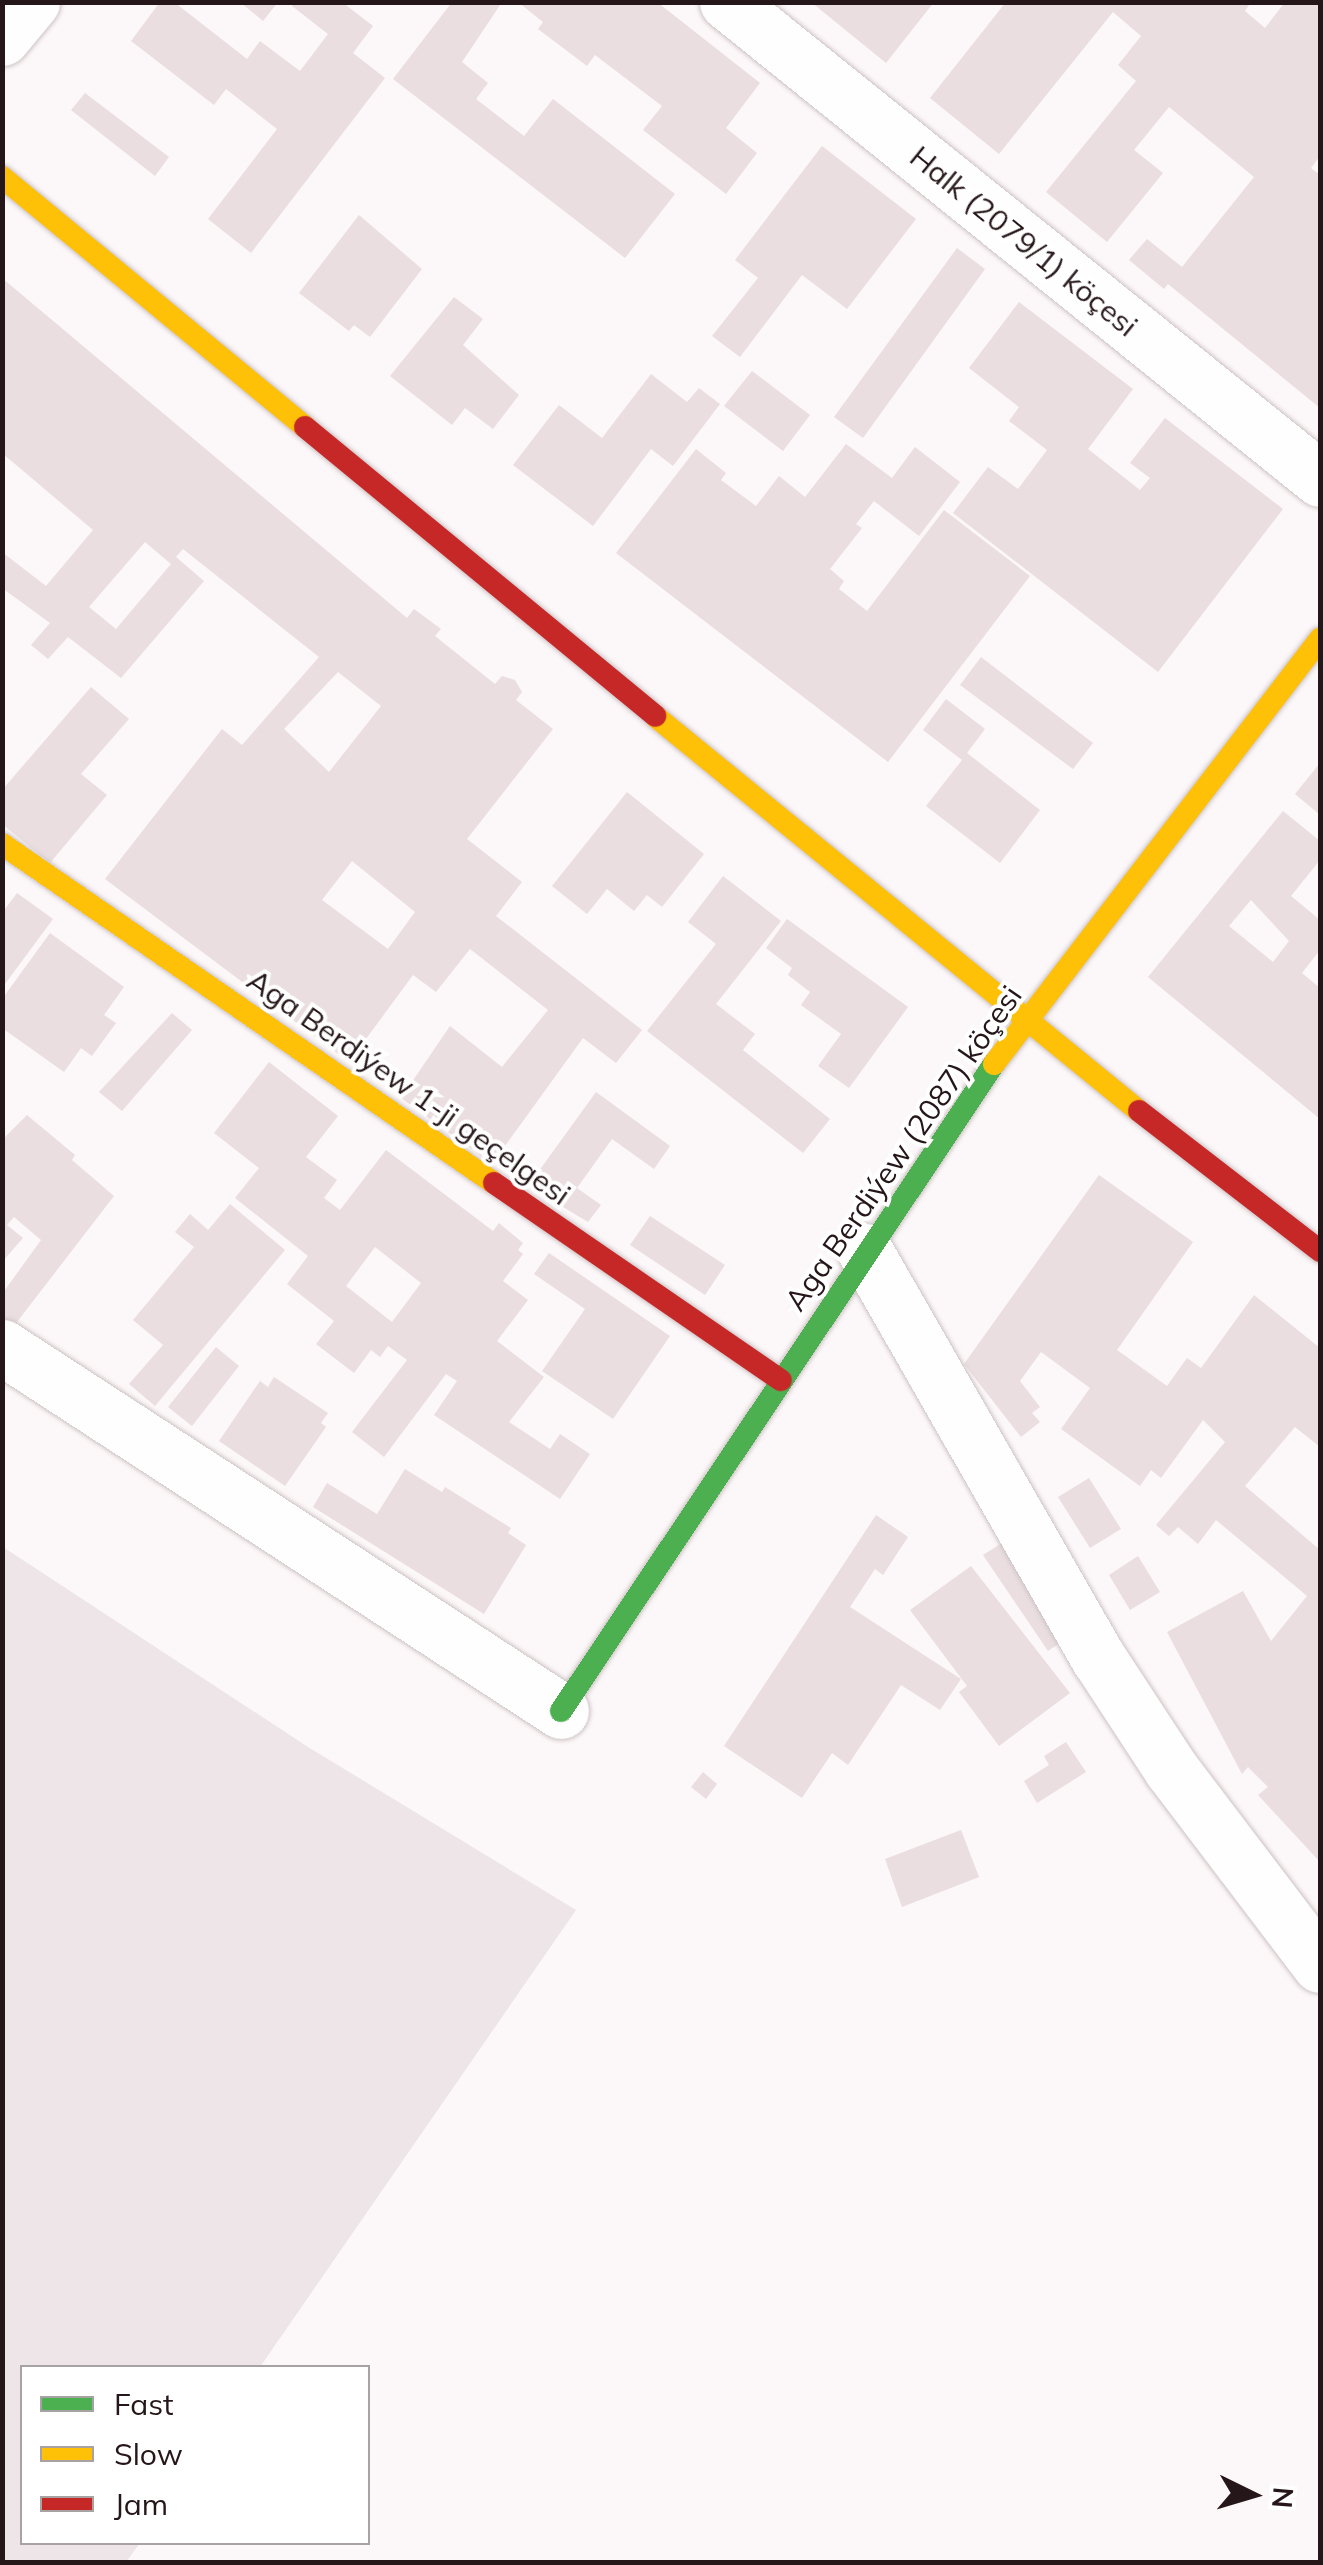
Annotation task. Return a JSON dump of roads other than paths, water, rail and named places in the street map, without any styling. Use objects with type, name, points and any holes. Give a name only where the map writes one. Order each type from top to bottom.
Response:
[{"type":"street","points":[[2,38],[32,2]]},
{"type":"street","name":"Halk (2079/1) köçesi","points":[[727,2],[1320,480]]},
{"type":"street","points":[[2,176],[1024,1021],[1320,1251]]},
{"type":"street","name":"Aga Berdiýew (2087) köçesi","points":[[560,1711],[865,1251],[1024,1021],[1320,639]]},
{"type":"street","name":"Aga Berdiýew 1-ji geçelgesi","points":[[2,844],[781,1380]]},
{"type":"street","points":[[865,1251],[1099,1658],[1171,1769],[1320,1965]]},
{"type":"street","points":[[2,1347],[560,1711]]}]
